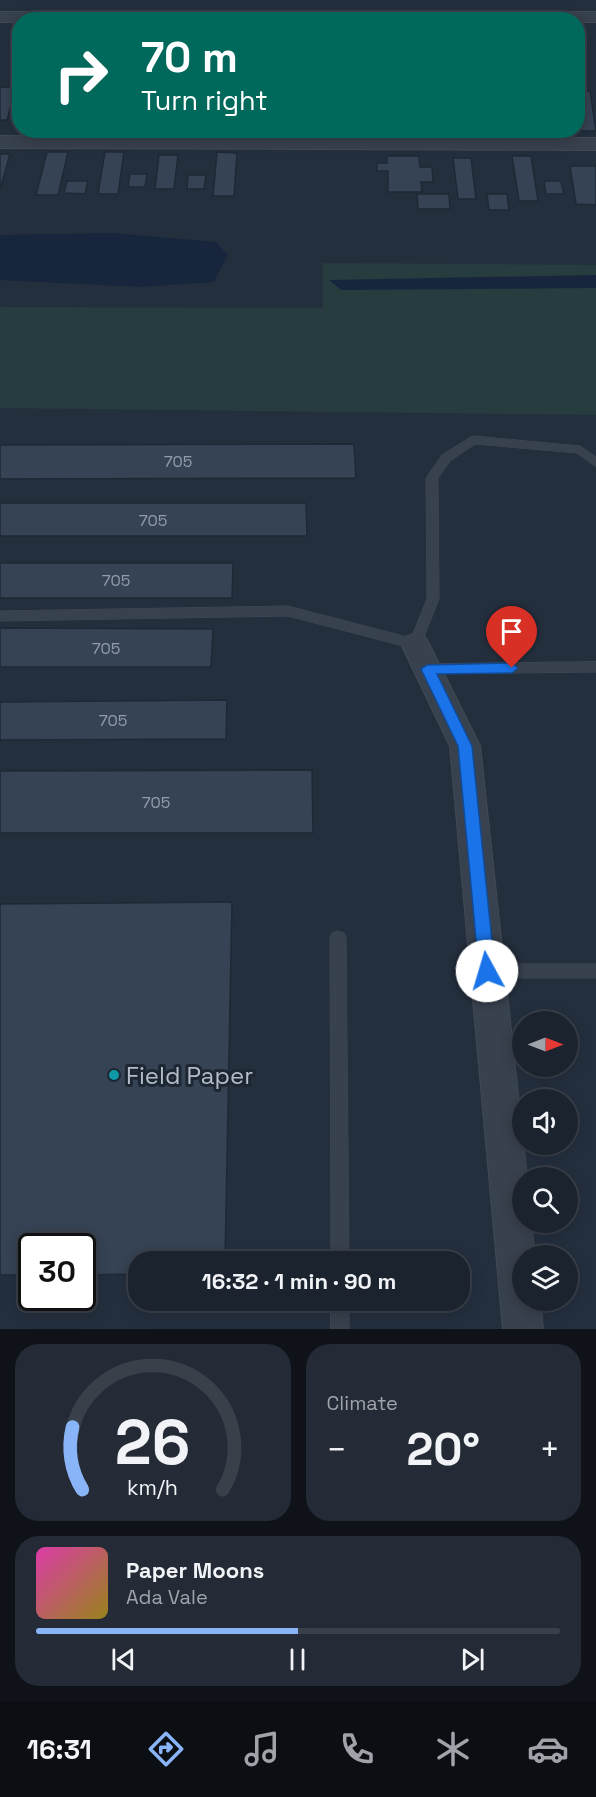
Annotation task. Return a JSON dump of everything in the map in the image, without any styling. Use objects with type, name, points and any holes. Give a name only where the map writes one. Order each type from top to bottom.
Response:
[{"type":"street","points":[[308,0],[308,3],[319,12]]},
{"type":"street","points":[[332,12],[341,0]]},
{"type":"street","points":[[0,142],[261,138]]},
{"type":"street","points":[[365,138],[596,144]]},
{"type":"street","points":[[421,657],[465,746],[523,1329]]},
{"type":"lane","points":[[421,657],[433,598],[432,478],[446,458],[472,440],[580,450],[596,463]]},
{"type":"lane","points":[[0,616],[288,610],[421,657],[596,667]]},
{"type":"lane","points":[[338,938],[340,1251]]},
{"type":"lane","points":[[487,971],[596,971]]},
{"type":"lane","points":[[340,1311],[340,1329]]},
{"type":"green space","points":[[322,263],[596,265],[596,415],[0,408],[0,307],[323,308]]},
{"type":"water","points":[[112,233],[216,242],[228,255],[214,282],[141,287],[0,280],[0,235]]},
{"type":"water","points":[[596,275],[596,288],[341,290],[329,280]]},
{"type":"building","points":[[0,87],[12,87],[12,102],[7,120],[0,120]]},
{"type":"building","points":[[585,91],[590,91],[596,131],[585,131]]},
{"type":"building","points":[[47,152],[68,152],[58,195],[36,195]]},
{"type":"building","points":[[105,152],[124,152],[118,194],[98,194]]},
{"type":"building","points":[[217,152],[237,153],[234,196],[213,196]]},
{"type":"building","points":[[0,154],[10,154],[0,190]]},
{"type":"building","points":[[159,155],[178,155],[174,189],[155,189]]},
{"type":"building","points":[[387,156],[419,156],[420,167],[432,167],[433,182],[421,182],[422,192],[388,192],[388,171],[377,171],[377,163],[387,163]]},
{"type":"building","points":[[512,156],[531,156],[538,201],[519,201]]},
{"type":"building","points":[[453,158],[471,158],[476,199],[458,199]]},
{"type":"building","points":[[570,166],[596,166],[596,205],[576,204]]},
{"type":"building","points":[[130,174],[147,174],[145,187],[128,187]]},
{"type":"building","points":[[188,175],[206,175],[204,189],[187,189]]},
{"type":"building","points":[[67,181],[88,181],[85,194],[64,193]]},
{"type":"building","points":[[544,181],[561,181],[564,194],[546,194]]},
{"type":"building","points":[[417,194],[449,194],[450,209],[418,209]]},
{"type":"building","points":[[487,194],[507,194],[509,210],[489,210]]},
{"type":"building","points":[[354,444],[356,478],[0,479],[0,445]]},
{"type":"building","points":[[0,503],[306,503],[307,536],[0,536]]},
{"type":"building","points":[[0,563],[233,563],[232,598],[0,598]]},
{"type":"building","points":[[0,628],[213,629],[211,667],[0,667]]},
{"type":"building","points":[[227,700],[226,739],[0,740],[0,702]]},
{"type":"building","points":[[312,770],[313,833],[0,833],[0,771]]},
{"type":"building","name":"Field Paper","points":[[232,902],[225,1251],[128,1251],[128,1274],[96,1275],[96,1233],[18,1233],[18,1275],[0,1275],[0,904]]},
{"type":"place","name":"Field Paper","points":[[114,1075]]},
{"type":"route","points":[[487,971],[465,746],[427,669],[512,668]]}]
